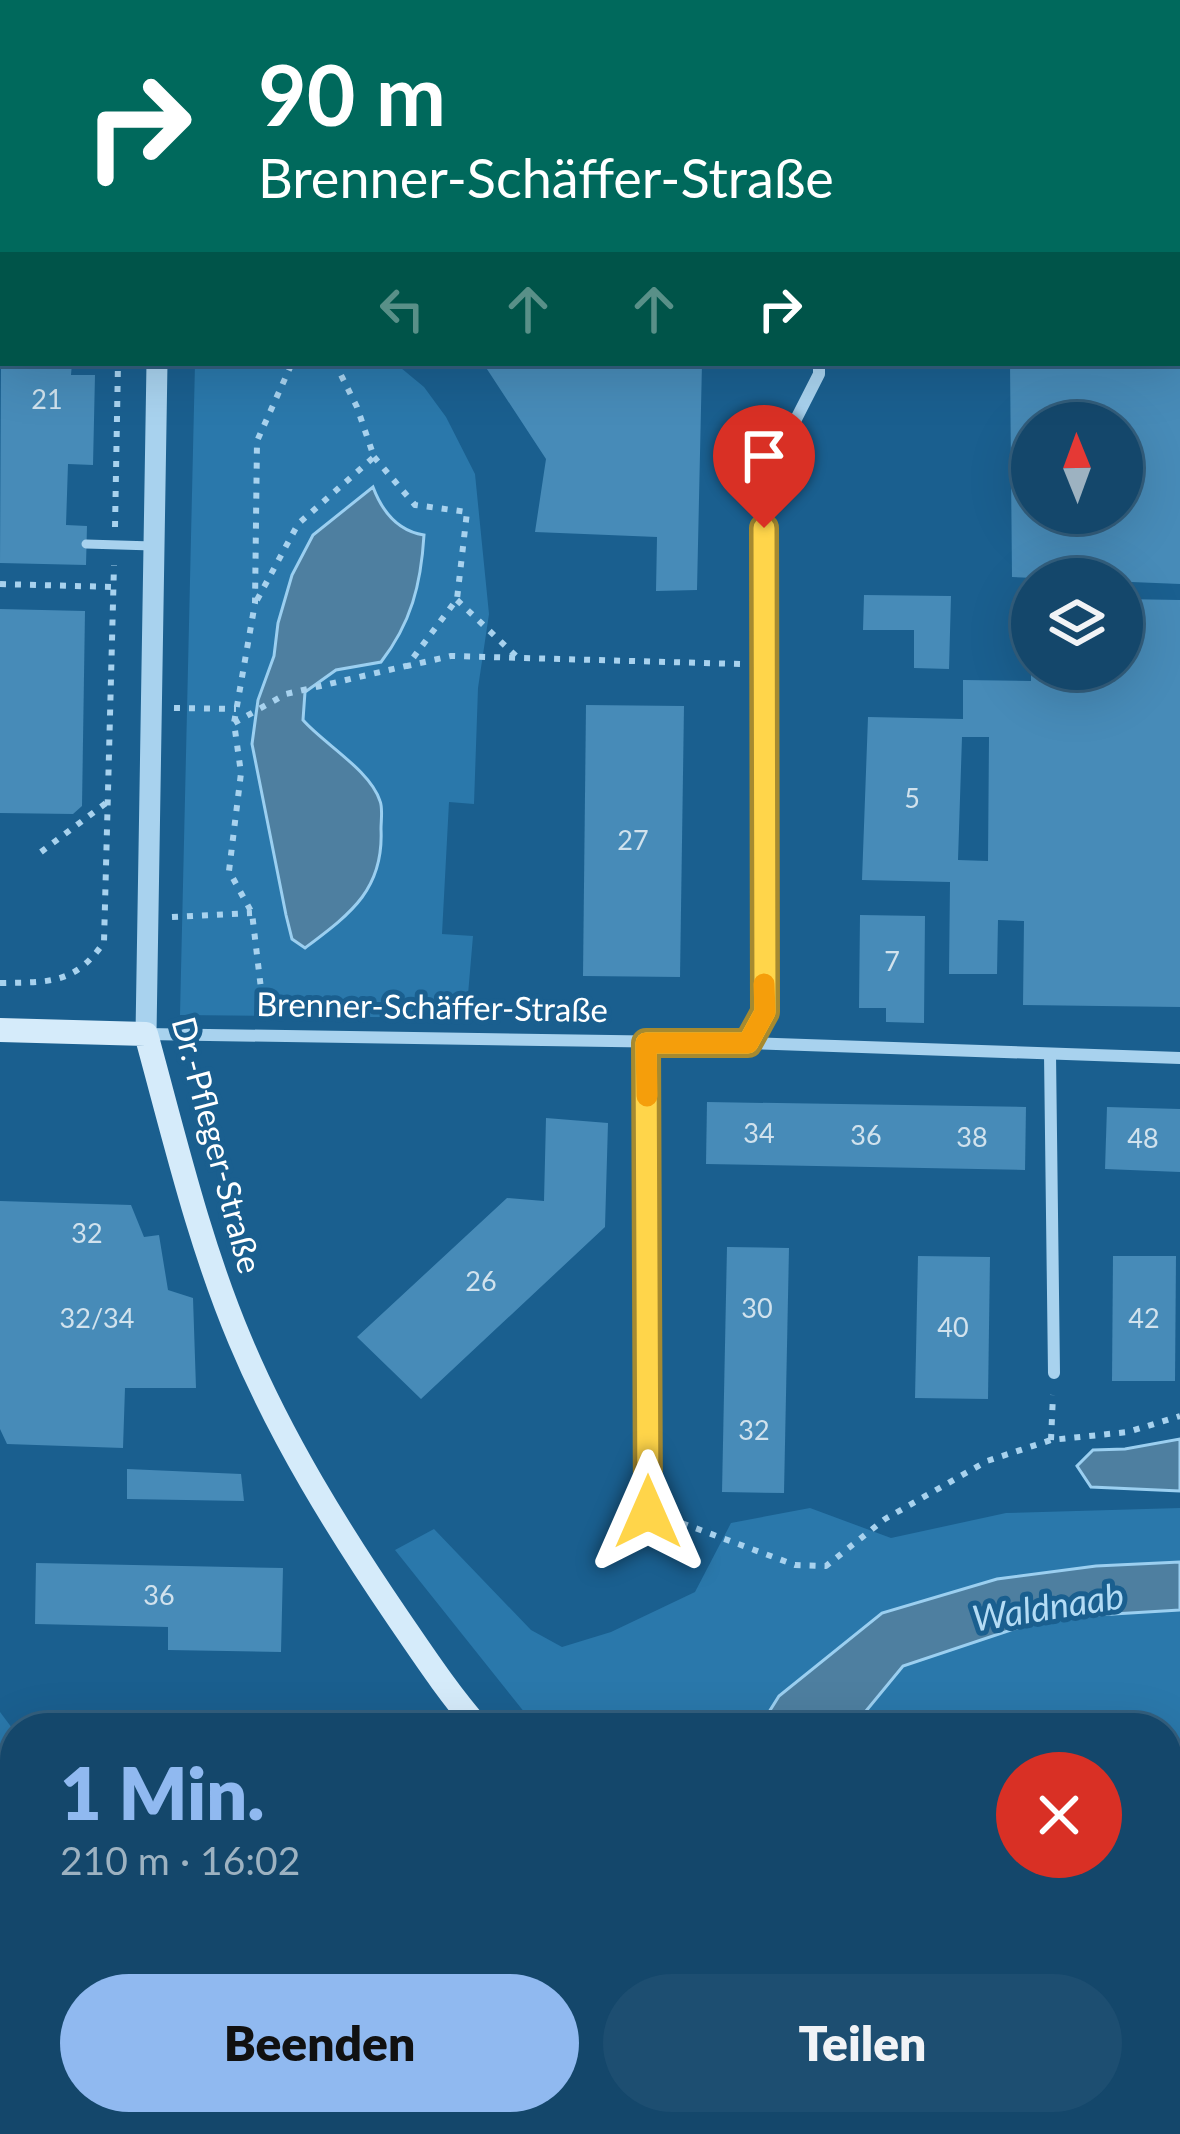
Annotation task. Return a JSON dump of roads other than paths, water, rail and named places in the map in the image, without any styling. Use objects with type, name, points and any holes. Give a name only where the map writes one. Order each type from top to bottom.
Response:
[{"type":"main road","name":"Brenner-Schäffer-Straße","points":[[0,1030],[146,1034]]},
{"type":"main road","name":"Dr.-Pfleger-Straße","points":[[146,1034],[239,1339],[292,1448],[370,1577],[466,1713]]},
{"type":"street","name":"Dr.-Pfleger-Straße","points":[[146,1034],[157,366]]},
{"type":"street","points":[[748,1043],[765,1012],[764,482],[819,366]]},
{"type":"street","name":"Brenner-Schäffer-Straße","points":[[146,1034],[748,1043],[1180,1058]]},
{"type":"street","name":"Brenner-Schäffer-Straße","points":[[646,1043],[648,1512]]},
{"type":"street","points":[[1050,1054],[1054,1373]]},
{"type":"lane","points":[[86,544],[153,546]]},
{"type":"water","points":[[373,487],[392,518],[424,535],[413,603],[381,662],[336,670],[305,692],[303,720],[375,790],[381,807],[380,850],[377,869],[361,899],[305,948],[292,939],[252,744],[258,700],[274,656],[292,575],[313,535]]},
{"type":"water","points":[[1180,1439],[1180,1491],[1091,1487],[1077,1466],[1093,1450]]},
{"type":"water","name":"Waldnaab","points":[[1180,1562],[1180,1610],[1047,1618],[903,1666],[864,1713],[768,1713],[779,1696],[882,1613],[997,1579],[1096,1566]]}]
